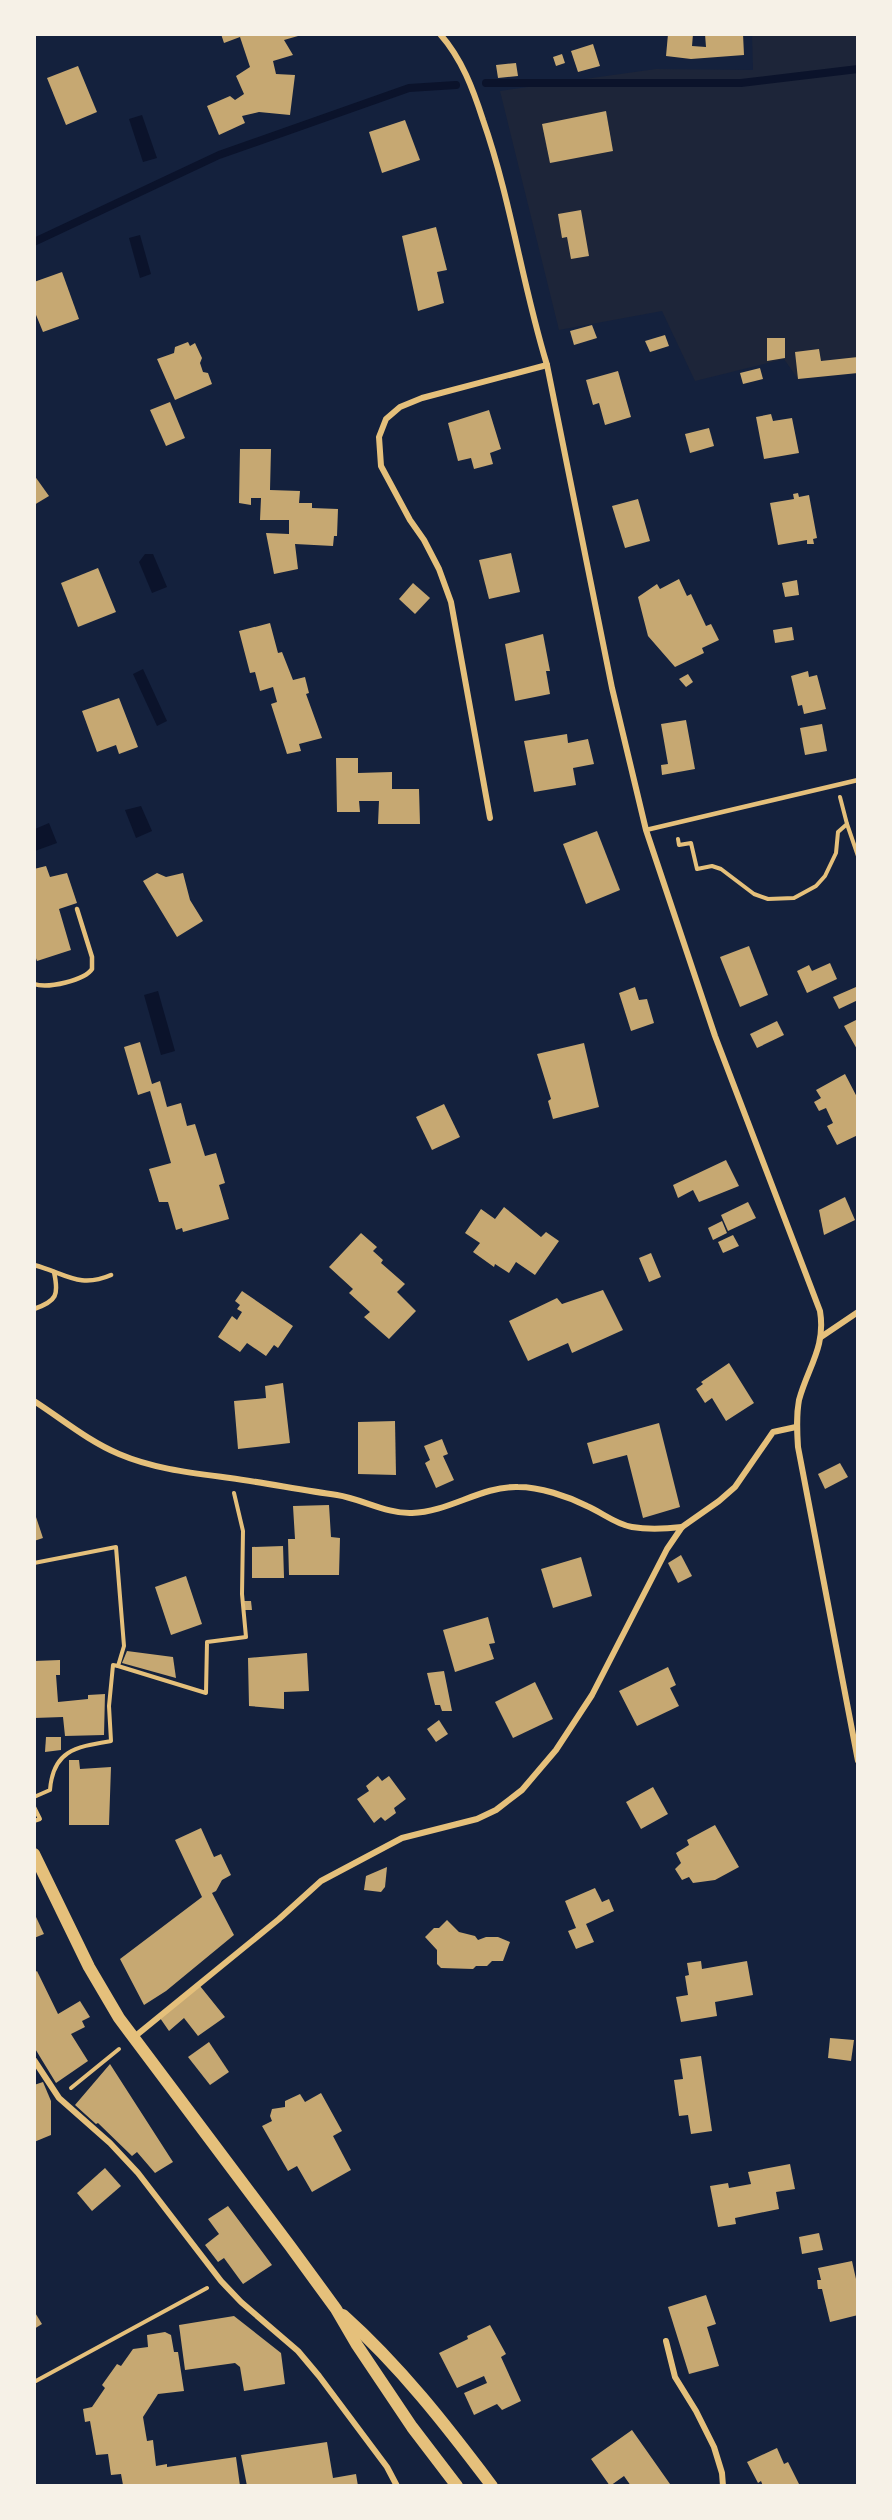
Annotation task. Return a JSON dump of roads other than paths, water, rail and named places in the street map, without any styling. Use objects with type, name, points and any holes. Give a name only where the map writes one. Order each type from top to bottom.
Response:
[{"type":"main road","points":[[36,1860],[105,1997],[133,2038],[336,2309],[357,2345],[412,2427],[457,2486]]},
{"type":"main road","points":[[336,2309],[405,2376],[438,2414],[492,2486]]},
{"type":"street","points":[[440,34],[469,79],[500,166],[535,327],[547,365],[612,688],[646,830],[715,1036],[820,1311],[821,1337],[817,1357],[799,1402],[796,1427],[858,1761]]},
{"type":"street","points":[[490,818],[451,602],[439,569],[381,466],[379,437],[386,419],[400,407],[547,365]]},
{"type":"street","points":[[821,1337],[858,1312]]},
{"type":"street","points":[[34,1401],[95,1442],[120,1455],[150,1465],[352,1498],[392,1510],[412,1513],[433,1509],[498,1488],[518,1486],[570,1499],[631,1527],[659,1530],[682,1527]]},
{"type":"street","points":[[133,2038],[279,1919],[321,1881],[402,1838],[477,1819],[496,1810],[522,1790],[556,1750],[592,1695],[667,1549],[682,1527],[720,1501],[735,1486],[773,1432],[796,1427]]},
{"type":"street","points":[[34,2060],[59,2098],[110,2143],[138,2173],[221,2281],[241,2302],[298,2351],[387,2467],[398,2486]]},
{"type":"street","points":[[666,2341],[675,2377],[714,2447],[722,2473],[723,2486]]},
{"type":"lane","points":[[646,830],[858,780]]},
{"type":"lane","points":[[34,984],[48,986],[85,976],[92,969],[92,957],[77,909]]},
{"type":"lane","points":[[34,1265],[84,1282],[99,1280],[111,1275]]},
{"type":"lane","points":[[34,1309],[47,1304],[55,1297],[57,1288],[54,1272]]},
{"type":"waterway","points":[[486,83],[741,83],[858,69]]},
{"type":"waterway","points":[[34,242],[219,155],[409,88],[456,85]]}]
